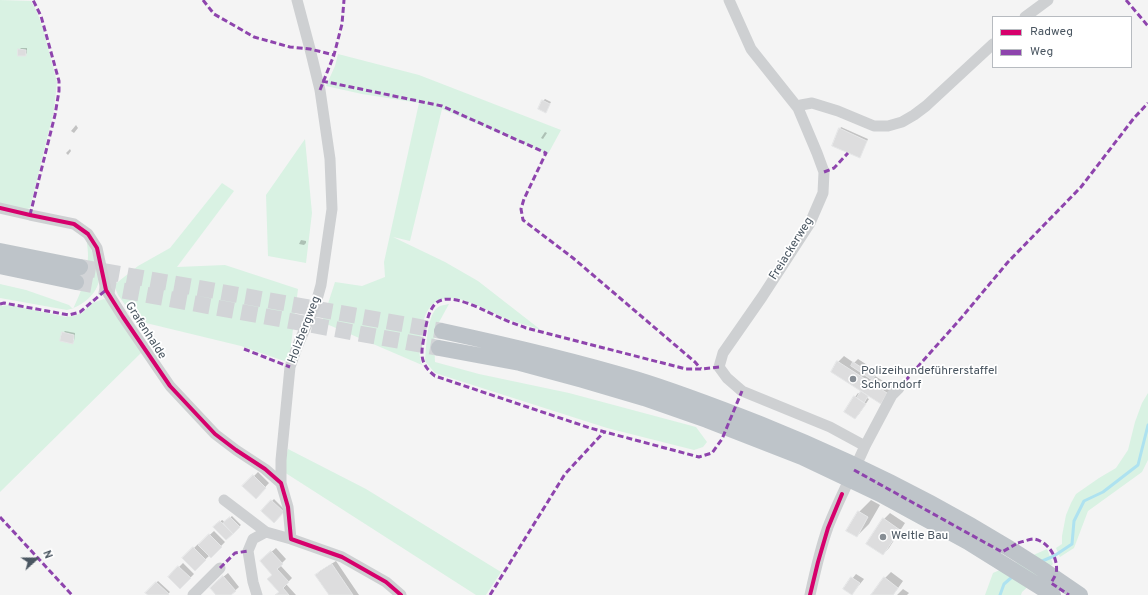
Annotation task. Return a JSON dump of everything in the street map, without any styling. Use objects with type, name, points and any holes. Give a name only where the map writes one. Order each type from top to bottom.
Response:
[{"type":"highway","points":[[0,251],[80,267]]},
{"type":"highway","points":[[0,266],[76,282]]},
{"type":"highway","points":[[442,331],[579,363],[636,380],[713,405],[806,442],[888,480],[974,528],[1051,574],[1080,595]]},
{"type":"highway","points":[[439,348],[520,364],[583,380],[644,398],[707,420],[802,457],[880,494],[968,542],[1053,595]]},
{"type":"street","name":"Holzbergweg","points":[[291,539],[288,507],[281,483],[281,460],[290,367],[318,297],[332,209],[330,159],[320,90],[297,0]]},
{"type":"street","points":[[729,0],[751,49],[798,108],[802,105],[812,103],[838,111],[874,126],[888,126],[902,122],[914,115],[926,106],[992,45]]},
{"type":"street","points":[[1027,16],[1048,0]]},
{"type":"street","name":"Freiackerweg","points":[[798,108],[818,153],[824,172],[823,193],[810,223],[723,353],[719,368],[727,378],[742,391],[830,427],[865,446]]},
{"type":"street","name":"Grafenhalde","points":[[0,208],[30,216],[74,224],[88,234],[97,248],[106,290],[170,386],[215,434],[265,469],[281,483]]},
{"type":"street","points":[[810,595],[828,528],[842,494],[865,446],[892,396],[899,388]]},
{"type":"street","points":[[265,469],[281,460]]},
{"type":"street","points":[[224,500],[266,532],[342,556],[386,582],[401,595]]},
{"type":"street","points":[[257,595],[253,582],[248,551],[253,538],[266,532]]},
{"type":"street","points":[[193,595],[220,568]]},
{"type":"green space","points":[[0,0],[31,1],[43,29],[57,82],[54,110],[30,208],[25,210],[0,205]]},
{"type":"green space","points":[[338,54],[419,75],[561,130],[548,154],[442,109],[410,241],[393,237],[445,262],[478,281],[541,330],[505,318],[467,301],[456,298],[445,298],[436,302],[428,310],[423,323],[419,349],[422,365],[322,322],[335,282],[362,286],[385,277],[384,262],[419,103],[362,94],[326,86],[335,66]]},
{"type":"green space","points":[[305,139],[312,213],[306,263],[268,256],[266,195]]},
{"type":"green space","points":[[222,183],[234,191],[177,267],[225,265],[298,289],[290,353],[287,362],[241,346],[146,323],[131,313],[118,295],[114,285],[138,266],[170,248]]},
{"type":"green space","points":[[86,237],[94,257],[99,279],[98,285],[96,290],[88,299],[74,308],[87,270],[88,254]]},
{"type":"green space","points":[[0,284],[26,290],[69,305],[72,308],[67,310],[0,298]]},
{"type":"green space","points":[[104,299],[109,302],[142,352],[0,492],[0,306],[10,305],[66,317],[82,313],[92,303]]},
{"type":"green space","points":[[449,304],[438,324],[434,340],[435,362],[479,374],[569,393],[696,427],[707,442],[703,447],[694,450],[607,428],[435,373],[425,361],[429,325],[437,308]]},
{"type":"green space","points":[[1148,393],[1148,460],[1142,472],[1088,511],[1074,548],[1060,557],[1056,548],[1062,544],[1066,515],[1071,503],[1076,494],[1116,468],[1128,450],[1135,422],[1142,403]]},
{"type":"green space","points":[[288,449],[366,489],[501,572],[486,595],[476,595],[284,472]]},
{"type":"green space","points":[[1047,549],[1053,564],[1022,592],[1021,595],[985,595],[993,573]]},
{"type":"building","points":[[18,49],[26,50],[26,56],[18,56]]},
{"type":"building","points":[[542,100],[550,104],[546,113],[538,109]]},
{"type":"building","points":[[839,128],[867,141],[860,158],[832,146]]},
{"type":"building","points":[[62,332],[74,335],[73,344],[60,341]]},
{"type":"building","name":"Polizeihundeführerstaffel Schorndorf","points":[[837,361],[887,393],[881,404],[831,372]]},
{"type":"building","points":[[853,362],[875,376],[872,380],[851,366]]},
{"type":"building","points":[[861,391],[868,396],[864,403],[857,398]]},
{"type":"building","points":[[854,396],[866,404],[855,419],[844,412]]},
{"type":"building","points":[[253,475],[266,488],[256,499],[242,486]]},
{"type":"building","points":[[271,500],[284,512],[274,523],[261,511]]},
{"type":"building","points":[[858,511],[868,517],[857,537],[846,531]]},
{"type":"building","points":[[230,517],[240,527],[233,534],[223,523]]},
{"type":"building","name":"Weltle Bau","points":[[883,518],[900,530],[883,555],[866,544]]},
{"type":"building","points":[[220,521],[233,534],[226,540],[213,527]]},
{"type":"building","points":[[209,534],[222,547],[211,558],[198,545]]},
{"type":"building","points":[[193,547],[206,560],[195,571],[182,558]]},
{"type":"building","points":[[271,551],[283,564],[277,569],[289,582],[283,588],[289,595],[275,595],[279,592],[267,579],[272,575],[260,561]]},
{"type":"building","points":[[332,564],[353,595],[329,595],[315,575]]},
{"type":"building","points":[[178,566],[191,578],[180,589],[168,577]]},
{"type":"building","points":[[223,576],[236,591],[231,595],[216,595],[210,588]]},
{"type":"building","points":[[851,577],[860,583],[852,595],[843,589]]},
{"type":"building","points":[[884,577],[898,588],[893,595],[871,595]]},
{"type":"building","points":[[156,582],[169,594],[168,595],[148,595],[145,593]]},
{"type":"waterway","points":[[1040,562],[1054,556],[1072,544],[1074,521],[1084,501],[1103,492],[1138,465],[1148,425]]},
{"type":"waterway","points":[[1000,595],[1004,584],[1012,577]]},
{"type":"tunnel","points":[[80,267],[442,331]]},
{"type":"tunnel","points":[[76,282],[439,348]]},
{"type":"marked path","points":[[30,215],[55,115],[59,91],[59,81],[41,16],[33,0]]},
{"type":"marked path","points":[[203,0],[214,14],[254,37],[290,47],[310,49],[334,55]]},
{"type":"marked path","points":[[320,90],[334,55],[342,24],[344,0]]},
{"type":"marked path","points":[[1126,0],[1148,26]]},
{"type":"marked path","points":[[322,81],[442,106],[546,153],[524,199],[521,209],[523,220],[573,258],[695,362],[701,369]]},
{"type":"marked path","points":[[899,388],[1008,262],[1081,187],[1134,118],[1148,103]]},
{"type":"marked path","points":[[824,172],[834,168],[848,153]]},
{"type":"marked path","points":[[0,304],[4,303],[69,315],[80,312],[106,290]]},
{"type":"marked path","points":[[719,367],[686,369],[526,328],[469,304],[449,299],[441,300],[432,308],[427,320],[422,350],[424,364],[435,376],[590,428],[699,457],[712,453],[722,439],[742,391]]},
{"type":"marked path","points":[[244,349],[290,367]]},
{"type":"marked path","points":[[490,595],[565,474],[604,432]]},
{"type":"marked path","points":[[854,470],[1002,552],[1016,544]]},
{"type":"marked path","points":[[0,517],[72,595]]},
{"type":"marked path","points":[[1018,543],[1034,539],[1045,544],[1055,558],[1057,569],[1056,574]]},
{"type":"marked path","points":[[220,568],[235,553],[248,551]]},
{"type":"marked path","points":[[1055,576],[1051,583],[1069,595]]},
{"type":"cycle path","points":[[0,208],[74,224],[88,234],[97,248],[106,290],[170,386],[215,434],[265,469],[281,483],[288,507],[291,539],[342,557],[386,582],[401,595]]},
{"type":"cycle path","points":[[810,595],[828,528],[842,494]]},
{"type":"place","name":"Polizeihundeführerstaffel Schorndorf","points":[[853,379]]},
{"type":"place","name":"Weltle Bau","points":[[883,537]]}]
